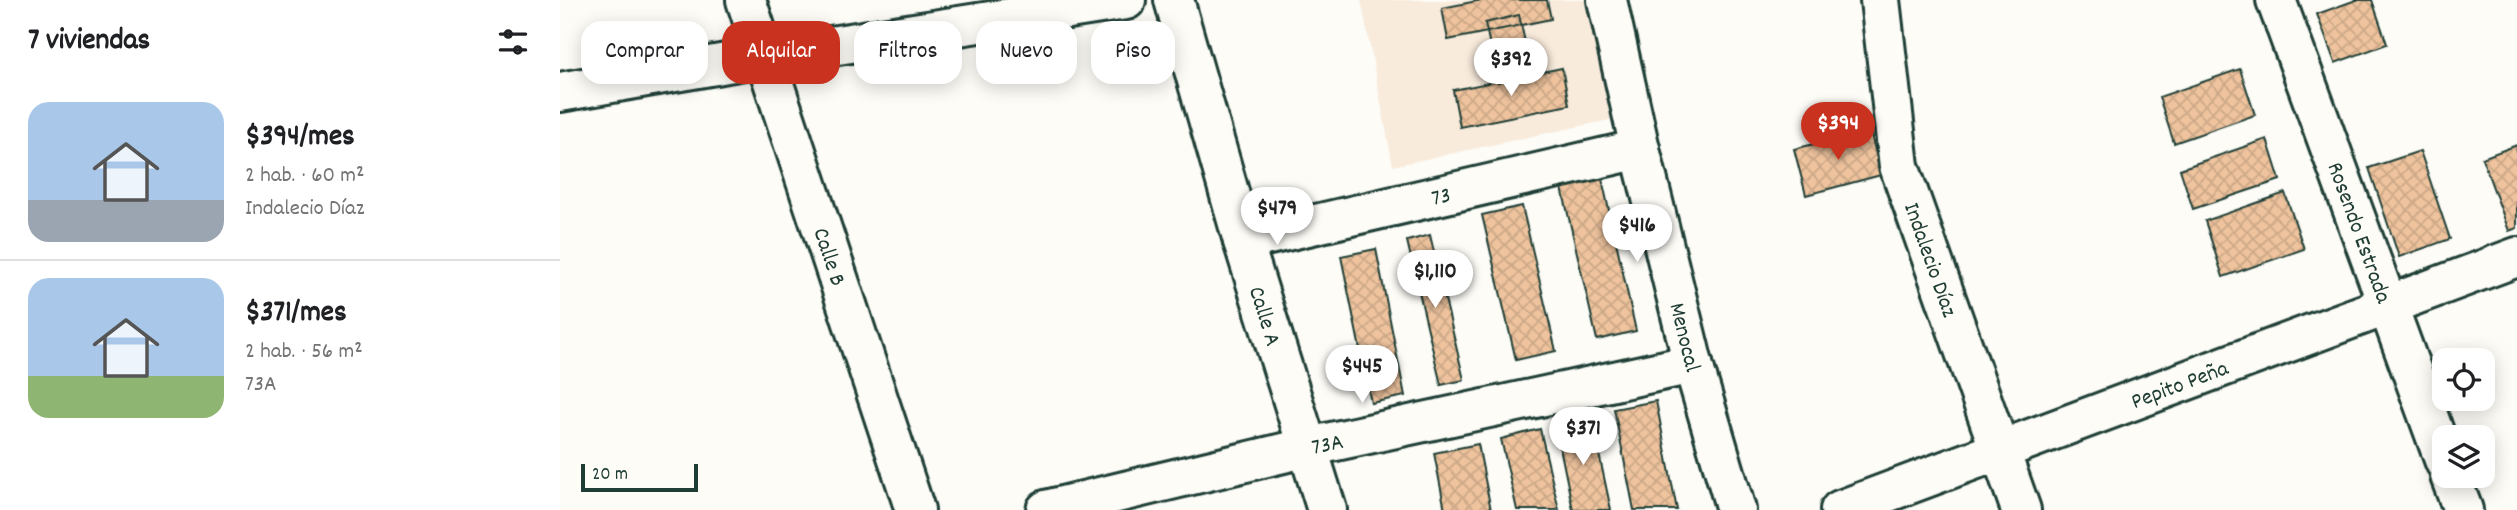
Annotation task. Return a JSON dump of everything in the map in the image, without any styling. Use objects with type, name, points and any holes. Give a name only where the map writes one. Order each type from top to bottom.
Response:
[{"type":"street","name":"Calle B","points":[[746,0],[754,21]]},
{"type":"street","points":[[840,45],[1126,0]]},
{"type":"street","name":"Calle A","points":[[1174,0],[1243,241],[1327,510]]},
{"type":"street","name":"Menocal","points":[[1607,0],[1640,149],[1693,364],[1736,510]]},
{"type":"street","name":"Indalecio Díaz","points":[[1880,0],[1899,166],[2021,510]]},
{"type":"street","name":"Rosendo Estrada","points":[[2276,0],[2432,428]]},
{"type":"street","points":[[560,92],[722,64]]},
{"type":"street","name":"Calle B","points":[[776,84],[915,510]]},
{"type":"street","name":"73","points":[[1243,241],[1640,149]]},
{"type":"street","name":"Pepito Peña","points":[[1840,510],[2517,257]]},
{"type":"street","name":"73A","points":[[1046,510],[1308,447],[1693,364]]},
{"type":"street","points":[[2455,488],[2463,510]]},
{"type":"shaded area","points":[[1361,0],[1586,0],[1614,119],[1393,166]]},
{"type":"building","points":[[1482,0],[1547,0],[1551,19],[1448,40],[1442,8]]},
{"type":"building","points":[[2356,0],[2372,0],[2387,44],[2335,63],[2317,14]]},
{"type":"building","points":[[1519,15],[1532,74],[1498,82],[1485,23]]},
{"type":"building","points":[[1562,68],[1569,105],[1460,127],[1453,90]]},
{"type":"building","points":[[2240,69],[2255,115],[2174,143],[2159,97]]},
{"type":"building","points":[[1870,130],[1881,175],[1806,195],[1794,149]]},
{"type":"building","points":[[2267,139],[2280,180],[2193,209],[2180,169]]},
{"type":"building","points":[[2517,145],[2517,228],[2509,231],[2482,158]]},
{"type":"building","points":[[2420,151],[2450,239],[2399,257],[2369,168]]},
{"type":"building","points":[[1602,179],[1636,331],[1597,340],[1562,188]]},
{"type":"building","points":[[2285,193],[2304,249],[2223,277],[2205,221]]},
{"type":"building","points":[[1522,206],[1556,351],[1516,360],[1482,215]]},
{"type":"building","points":[[1430,235],[1464,380],[1441,385],[1407,241]]},
{"type":"building","points":[[1376,249],[1405,396],[1371,403],[1341,256]]},
{"type":"building","points":[[1656,401],[1677,510],[1634,510],[1614,409]]},
{"type":"building","points":[[1592,421],[1611,510],[1573,510],[1556,428]]},
{"type":"building","points":[[1540,429],[1559,510],[1517,510],[1501,439]]},
{"type":"building","points":[[1478,444],[1491,510],[1445,510],[1434,453]]}]
